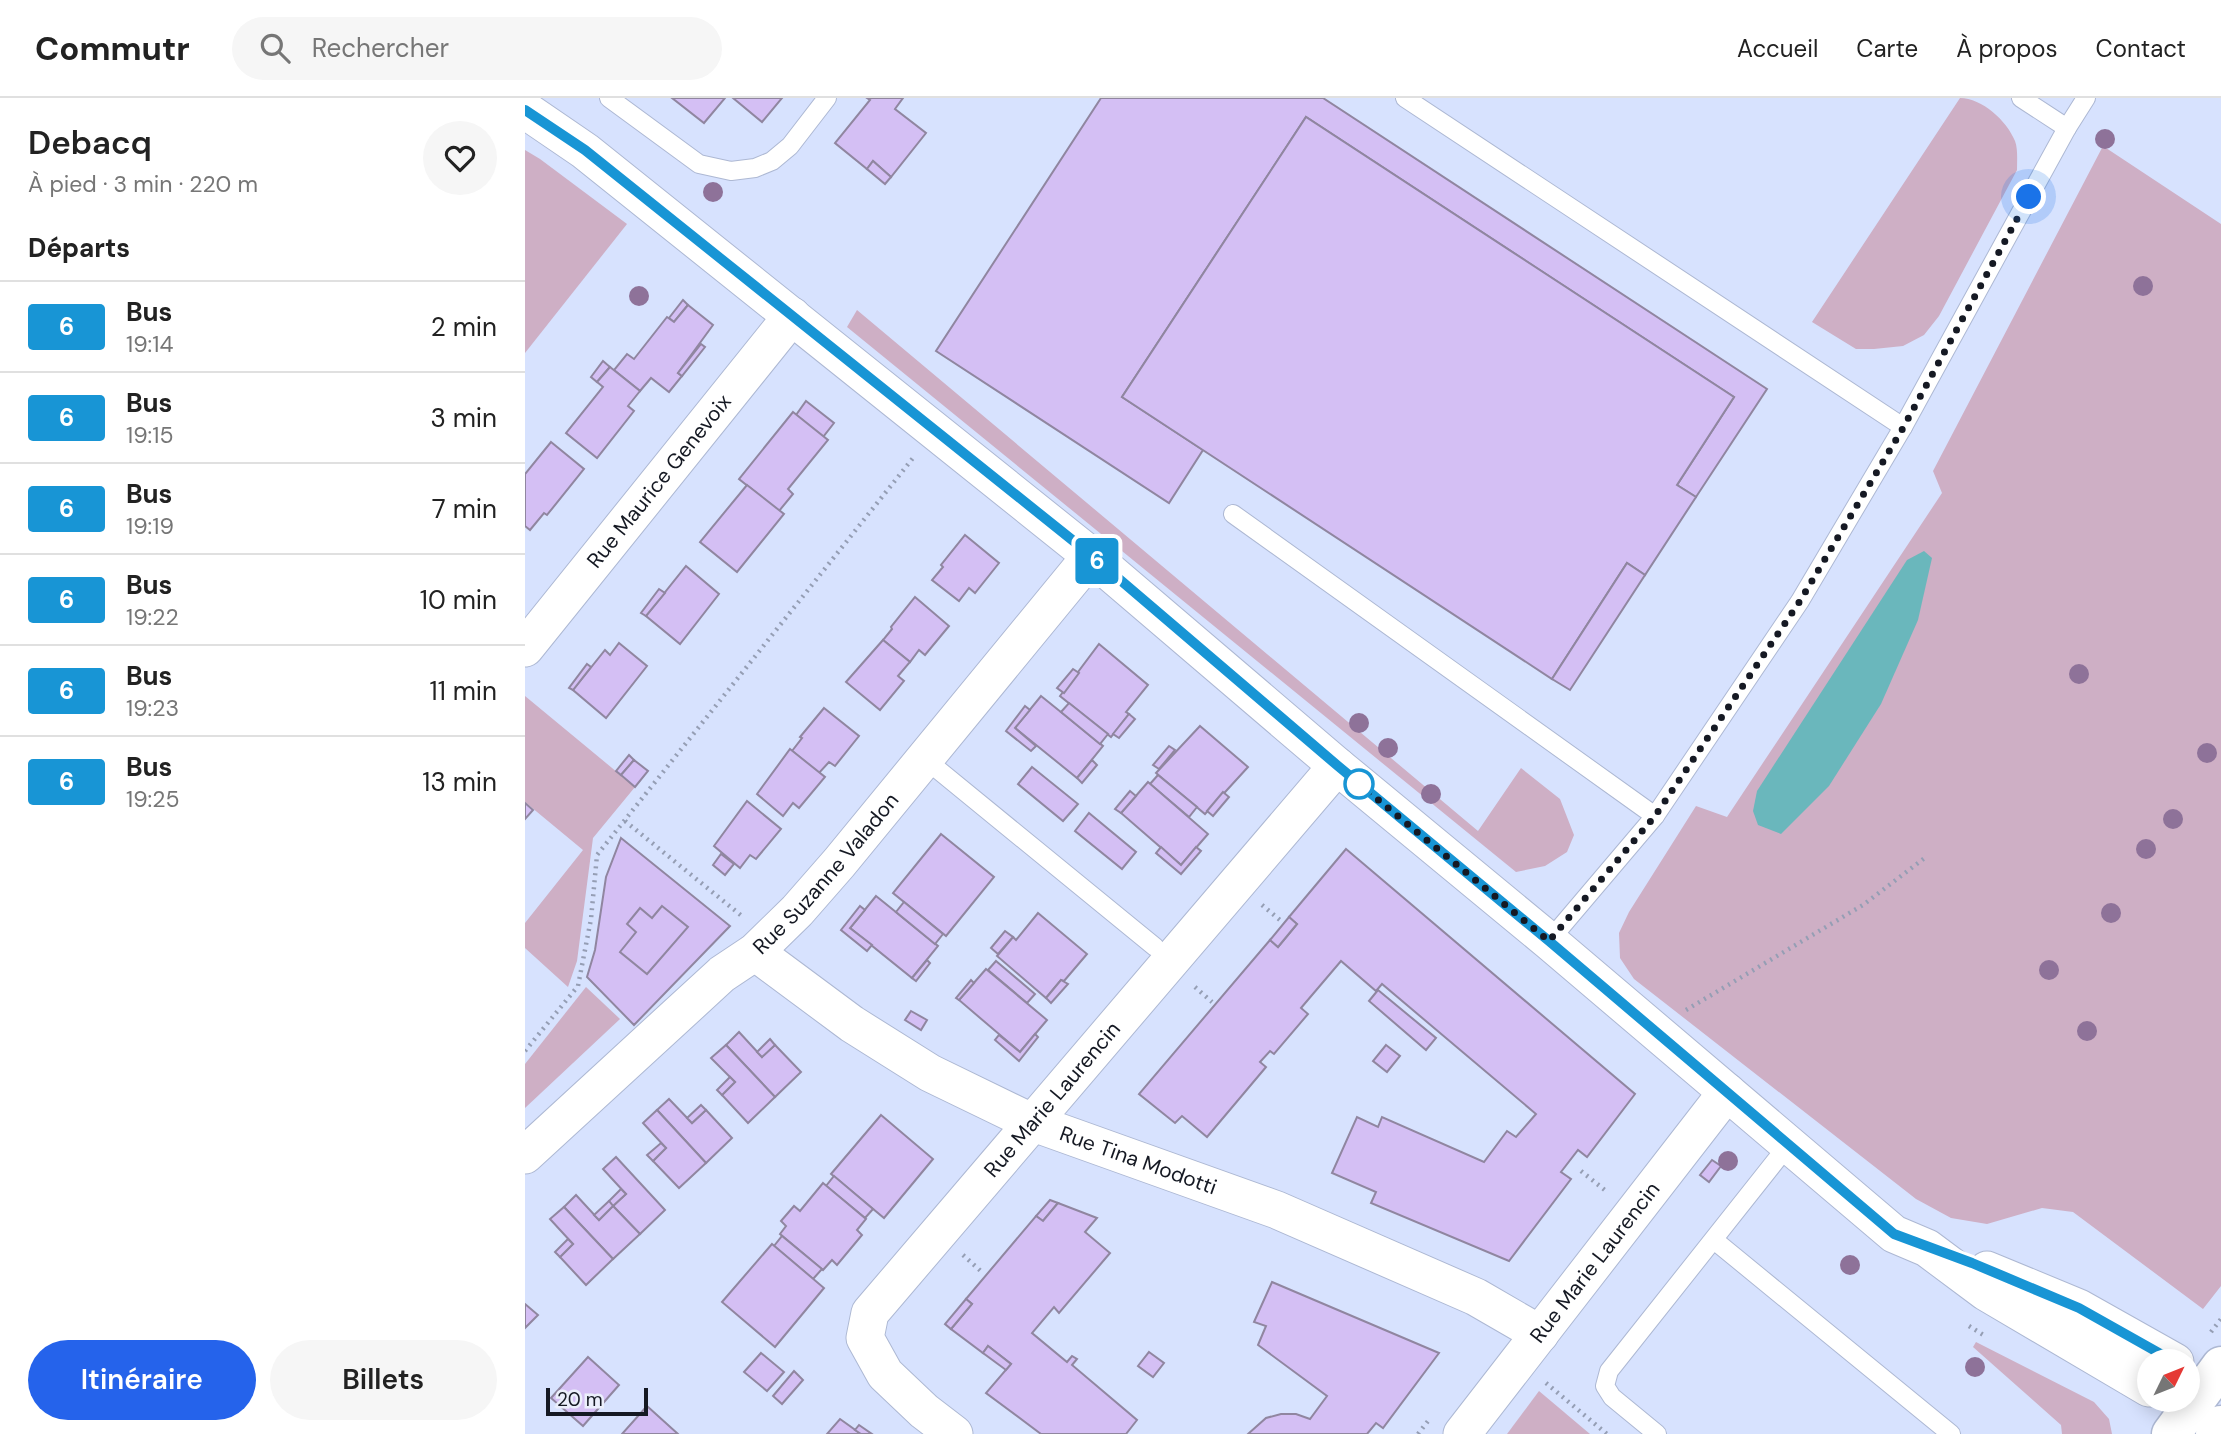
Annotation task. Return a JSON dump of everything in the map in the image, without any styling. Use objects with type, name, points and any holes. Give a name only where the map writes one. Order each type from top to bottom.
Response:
[{"type":"street","points":[[525,110],[585,150],[1091,555],[1894,1234],[2079,1308],[2152,1349]]},
{"type":"street","name":"Rue Maurice Genevoix","points":[[525,648],[792,316]]},
{"type":"street","name":"Rue Suzanne Valadon","points":[[525,1155],[722,974],[751,936],[797,911],[1091,555]]},
{"type":"street","name":"Rue Marie Laurencin","points":[[954,1434],[923,1411],[884,1374],[865,1338],[870,1313],[1338,766]]},
{"type":"street","name":"Rue Tina Modotti","points":[[751,936],[852,1024],[930,1073],[1031,1122],[1277,1210],[1476,1297],[1529,1347]]},
{"type":"street","name":"Rue Marie Laurencin","points":[[1462,1434],[1727,1092]]},
{"type":"street","points":[[1927,1248],[1986,1292],[2137,1381]]},
{"type":"street","points":[[1962,1273],[2064,1317],[2137,1362]]},
{"type":"lane","points":[[609,98],[699,164],[731,172],[772,162],[790,146],[827,98]]},
{"type":"lane","points":[[1405,98],[1903,428]]},
{"type":"lane","points":[[2021,98],[2067,128]]},
{"type":"lane","points":[[1549,941],[1655,816],[1800,601],[1903,428],[2086,98]]},
{"type":"lane","points":[[1233,514],[1655,816]]},
{"type":"lane","points":[[925,758],[1155,947]]},
{"type":"lane","points":[[1657,1434],[1612,1397],[1605,1386],[1609,1371],[1789,1144]]},
{"type":"lane","points":[[1714,1240],[1951,1434]]},
{"type":"path","points":[[525,1051],[578,986],[591,919],[597,855],[916,456]]},
{"type":"path","points":[[624,821],[751,936]]},
{"type":"path","points":[[1661,1036],[1690,1007],[1863,905],[1926,857]]},
{"type":"path","points":[[2200,1394],[2221,1319]]},
{"type":"path","points":[[1529,1347],[1607,1434]]},
{"type":"shaded area","points":[[1960,98],[1985,106],[2006,126],[2016,144],[2017,170],[1939,316],[1924,335],[1903,346],[1856,349],[1812,322]]},
{"type":"shaded area","points":[[2103,146],[2221,224],[2221,1286],[2203,1309],[2073,1212],[2042,1208],[1987,1224],[1951,1218],[1916,1199],[1634,979],[1620,958],[1619,933],[1629,912],[1696,806],[1727,817],[1942,493],[1933,471]]},
{"type":"shaded area","points":[[525,150],[627,224],[525,353]]},
{"type":"shaded area","points":[[857,310],[1478,831],[1521,768],[1560,799],[1574,835],[1567,852],[1545,866],[1516,872],[847,327]]},
{"type":"shaded area","points":[[1924,551],[1932,558],[1918,620],[1881,704],[1829,786],[1781,834],[1758,825],[1753,811],[1757,791],[1907,560]]},
{"type":"shaded area","points":[[525,696],[635,787],[593,838],[577,961],[568,987],[525,948],[525,923],[583,850],[525,802]]},
{"type":"shaded area","points":[[586,987],[620,1019],[525,1108],[525,1064]]},
{"type":"shaded area","points":[[1976,1342],[2094,1402],[2109,1419],[2112,1434],[2062,1434],[2061,1425],[1973,1347]]},
{"type":"shaded area","points":[[1539,1391],[1590,1434],[1507,1434]]},
{"type":"building","points":[[672,98],[725,98],[704,123]]},
{"type":"building","points":[[733,98],[782,98],[762,122]]},
{"type":"building","points":[[867,98],[903,98],[895,109],[926,133],[891,177],[873,161],[867,169],[835,143],[870,100]]},
{"type":"building","points":[[1101,98],[1323,98],[1767,389],[1696,497],[1677,485],[1734,397],[1306,117],[1122,397],[1203,450],[1169,503],[936,351]]},
{"type":"building","points":[[1306,117],[1734,397],[1677,485],[1696,497],[1645,575],[1627,563],[1552,679],[1122,397]]},
{"type":"building","points":[[873,161],[891,177],[885,184],[867,169]]},
{"type":"building","points":[[683,300],[688,305],[674,322],[669,318]]},
{"type":"building","points":[[688,305],[713,325],[678,373],[682,376],[669,392],[651,378],[640,391],[614,370],[627,354],[634,359],[667,317],[674,322]]},
{"type":"building","points":[[701,344],[705,347],[682,376],[678,373]]},
{"type":"building","points":[[603,361],[610,367],[597,382],[591,377]]},
{"type":"building","points":[[610,367],[640,391],[628,406],[634,411],[597,458],[566,433],[603,387],[597,382]]},
{"type":"building","points":[[806,401],[834,423],[823,437],[796,415]]},
{"type":"building","points":[[793,412],[828,440],[788,489],[793,494],[779,511],[739,479]]},
{"type":"building","points":[[551,442],[584,469],[547,515],[544,513],[530,530],[525,526],[525,474]]},
{"type":"building","points":[[747,485],[784,514],[737,572],[700,542]]},
{"type":"building","points":[[965,535],[999,563],[975,593],[969,588],[959,601],[932,580]]},
{"type":"building","points":[[1627,563],[1645,575],[1570,690],[1552,679]]},
{"type":"building","points":[[686,566],[719,594],[680,644],[646,616]]},
{"type":"building","points":[[659,589],[665,593],[646,616],[641,613]]},
{"type":"building","points":[[915,597],[949,626],[925,655],[919,650],[910,662],[883,640]]},
{"type":"building","points":[[883,640],[910,662],[898,676],[904,681],[880,710],[846,682]]},
{"type":"building","points":[[619,643],[647,666],[606,718],[573,690],[605,650],[610,655]]},
{"type":"building","points":[[1099,644],[1148,685],[1126,712],[1129,714],[1111,737],[1060,696]]},
{"type":"building","points":[[587,664],[591,667],[573,690],[569,688]]},
{"type":"building","points":[[1073,669],[1079,673],[1064,693],[1057,688]]},
{"type":"building","points":[[1041,696],[1103,746],[1077,778],[1015,728]]},
{"type":"building","points":[[1069,703],[1108,734],[1100,744],[1061,712]]},
{"type":"building","points":[[1025,706],[1030,710],[1015,728],[1036,746],[1031,751],[1006,731]]},
{"type":"building","points":[[824,708],[859,736],[835,766],[829,762],[819,773],[792,751]]},
{"type":"building","points":[[1129,714],[1135,719],[1119,738],[1113,734]]},
{"type":"building","points":[[1200,726],[1248,767],[1205,814],[1156,773]]},
{"type":"building","points":[[1169,746],[1175,750],[1159,769],[1153,765]]},
{"type":"building","points":[[790,749],[825,777],[799,808],[793,803],[783,816],[757,794]]},
{"type":"building","points":[[629,755],[634,760],[621,775],[616,771]]},
{"type":"building","points":[[634,760],[648,771],[635,787],[621,775]]},
{"type":"building","points":[[1092,760],[1097,765],[1082,783],[1077,778]]},
{"type":"building","points":[[1032,767],[1078,804],[1063,821],[1018,784]]},
{"type":"building","points":[[1158,775],[1197,807],[1189,817],[1150,784]]},
{"type":"building","points":[[1148,782],[1208,834],[1181,865],[1121,813]]},
{"type":"building","points":[[1130,791],[1136,796],[1121,813],[1115,809]]},
{"type":"building","points":[[1223,792],[1229,797],[1213,816],[1207,811]]},
{"type":"building","points":[[747,801],[781,829],[756,859],[750,855],[740,868],[714,846]]},
{"type":"building","points":[[525,803],[533,810],[525,819]]},
{"type":"building","points":[[1089,813],[1136,852],[1122,869],[1075,831]]},
{"type":"building","points":[[941,834],[994,877],[946,936],[893,893]]},
{"type":"building","points":[[621,838],[730,926],[634,1025],[587,977],[595,950],[606,877]]},
{"type":"building","points":[[1161,847],[1181,865],[1196,847],[1201,851],[1181,874],[1156,853]]},
{"type":"building","points":[[1346,849],[1635,1094],[1587,1157],[1578,1150],[1561,1172],[1571,1179],[1509,1261],[1371,1203],[1376,1192],[1332,1173],[1357,1117],[1378,1127],[1382,1117],[1484,1162],[1507,1131],[1516,1137],[1536,1114],[1382,984],[1376,991],[1341,961],[1301,1008],[1308,1014],[1274,1054],[1270,1051],[1260,1062],[1266,1067],[1207,1137],[1182,1116],[1175,1123],[1139,1094],[1270,940],[1278,947],[1297,924],[1289,917]]},
{"type":"building","points":[[721,854],[734,864],[725,875],[713,865]]},
{"type":"building","points":[[876,896],[938,946],[912,978],[850,928]]},
{"type":"building","points":[[904,902],[943,934],[935,944],[896,912]]},
{"type":"building","points":[[662,906],[688,927],[647,974],[620,952],[636,932],[627,924],[640,908],[652,918]]},
{"type":"building","points":[[860,906],[865,910],[850,928],[872,945],[867,951],[841,930]]},
{"type":"building","points":[[1038,913],[1087,954],[1046,998],[997,956],[1013,937],[1016,940]]},
{"type":"building","points":[[1289,917],[1297,924],[1278,947],[1270,940]]},
{"type":"building","points":[[1005,931],[1013,937],[998,954],[991,948]]},
{"type":"building","points":[[927,960],[930,963],[916,981],[912,978]]},
{"type":"building","points":[[996,961],[1035,994],[1027,1003],[988,970]]},
{"type":"building","points":[[986,969],[1047,1020],[1020,1052],[959,1000]]},
{"type":"building","points":[[971,980],[974,983],[959,1000],[956,998]]},
{"type":"building","points":[[1061,980],[1068,984],[1051,1003],[1046,998]]},
{"type":"building","points":[[1378,990],[1436,1038],[1426,1050],[1369,1001]]},
{"type":"building","points":[[911,1011],[927,1020],[921,1030],[905,1020]]},
{"type":"building","points":[[739,1032],[762,1057],[775,1045],[801,1072],[775,1097],[726,1045]]},
{"type":"building","points":[[1035,1034],[1038,1037],[1019,1061],[995,1040],[999,1035],[1020,1052]]},
{"type":"building","points":[[770,1039],[775,1045],[762,1057],[757,1052]]},
{"type":"building","points":[[726,1045],[775,1097],[748,1123],[722,1095],[735,1082],[711,1058]]},
{"type":"building","points":[[1386,1045],[1400,1056],[1387,1072],[1373,1061]]},
{"type":"building","points":[[730,1077],[735,1082],[722,1095],[717,1090]]},
{"type":"building","points":[[669,1099],[692,1123],[706,1110],[732,1138],[706,1163],[657,1110]]},
{"type":"building","points":[[701,1105],[706,1110],[692,1123],[687,1118]]},
{"type":"building","points":[[657,1110],[706,1163],[679,1188],[653,1161],[666,1148],[643,1123]]},
{"type":"building","points":[[881,1115],[933,1159],[884,1218],[831,1174]]},
{"type":"building","points":[[661,1143],[666,1148],[653,1161],[647,1155]]},
{"type":"building","points":[[616,1157],[665,1210],[640,1234],[613,1206],[626,1194],[603,1169]]},
{"type":"building","points":[[1712,1160],[1721,1166],[1709,1182],[1700,1175]]},
{"type":"building","points":[[834,1176],[873,1209],[865,1218],[826,1186]]},
{"type":"building","points":[[823,1183],[866,1219],[857,1230],[862,1235],[837,1265],[832,1260],[823,1270],[780,1234],[786,1226],[781,1221],[794,1206],[800,1211]]},
{"type":"building","points":[[621,1189],[626,1194],[613,1206],[609,1201]]},
{"type":"building","points":[[576,1195],[599,1220],[613,1206],[640,1234],[613,1259],[564,1207]]},
{"type":"building","points":[[1050,1200],[1058,1203],[1043,1221],[1036,1216]]},
{"type":"building","points":[[609,1201],[613,1206],[599,1220],[594,1215]]},
{"type":"building","points":[[1058,1203],[1097,1218],[1085,1232],[1110,1253],[1059,1313],[1054,1307],[1032,1333],[1067,1362],[1072,1356],[1077,1359],[1072,1365],[1137,1420],[1126,1434],[1041,1434],[986,1393],[1011,1364],[988,1346],[983,1353],[951,1329],[972,1304],[966,1299],[1036,1216],[1043,1221]]},
{"type":"building","points":[[564,1207],[613,1259],[586,1285],[560,1257],[573,1244],[550,1219]]},
{"type":"building","points":[[782,1236],[822,1269],[813,1279],[774,1246]]},
{"type":"building","points":[[568,1239],[573,1244],[560,1257],[555,1252]]},
{"type":"building","points":[[772,1244],[824,1288],[775,1347],[722,1302]]},
{"type":"building","points":[[1272,1282],[1439,1353],[1383,1428],[1376,1423],[1367,1434],[1248,1434],[1266,1418],[1281,1414],[1296,1414],[1310,1419],[1327,1396],[1258,1345],[1266,1326],[1254,1322]]},
{"type":"building","points":[[966,1299],[972,1304],[951,1329],[945,1324]]},
{"type":"building","points":[[525,1304],[538,1315],[525,1328]]},
{"type":"building","points":[[988,1346],[1011,1364],[1006,1370],[983,1353]]},
{"type":"building","points":[[1149,1352],[1164,1363],[1153,1377],[1138,1366]]},
{"type":"building","points":[[761,1353],[784,1372],[767,1391],[744,1372]]},
{"type":"building","points":[[588,1357],[619,1385],[583,1426],[551,1398]]},
{"type":"building","points":[[794,1371],[803,1380],[782,1404],[773,1396]]},
{"type":"building","points":[[647,1406],[678,1434],[622,1434]]},
{"type":"building","points":[[840,1419],[861,1434],[827,1434]]},
{"type":"building","points":[[859,1425],[872,1434],[861,1434],[855,1430]]},
{"type":"bus line","name":"6","points":[[525,110],[585,150],[1091,555],[1894,1234],[2079,1308],[2152,1349]]},
{"type":"route","points":[[1359,784],[1549,941],[1655,816],[1800,601],[1903,428],[2029,197]]}]
